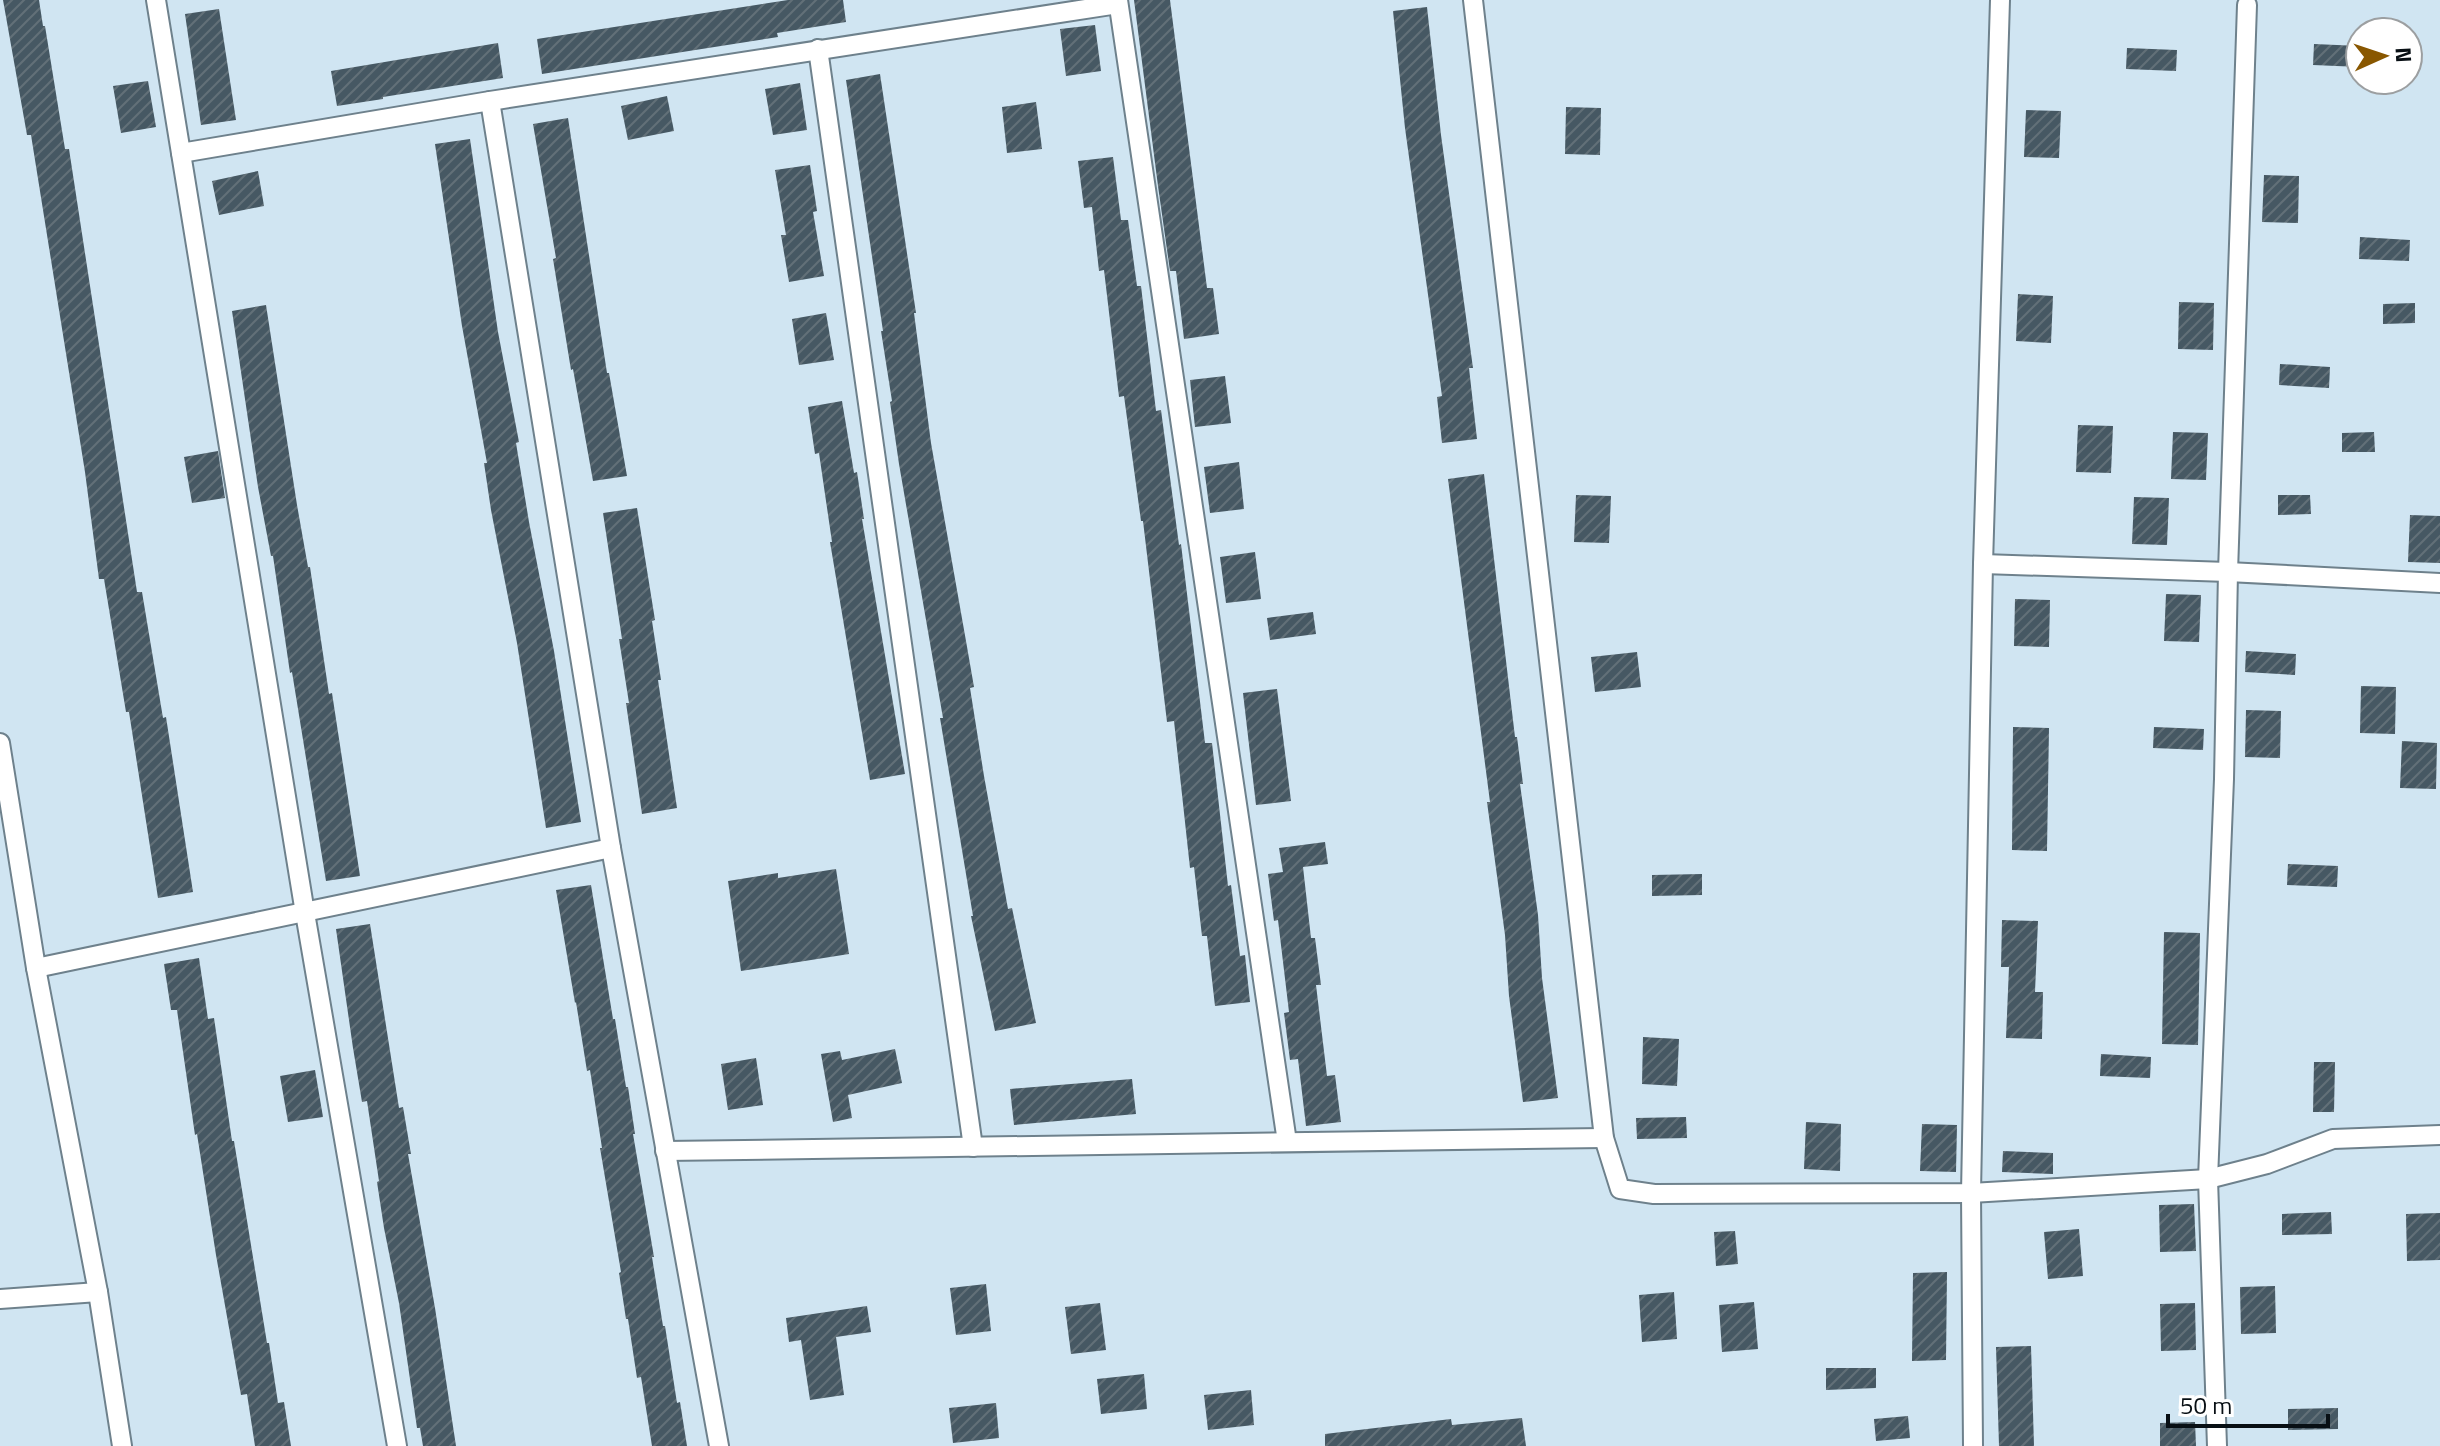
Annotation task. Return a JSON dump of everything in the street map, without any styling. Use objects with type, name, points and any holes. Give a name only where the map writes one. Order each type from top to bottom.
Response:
[{"type":"street","points":[[156,0],[305,913],[397,1446]]},
{"type":"street","points":[[1473,0],[1604,1138],[1620,1189],[1643,1193],[1971,1193],[2208,1179],[2267,1164],[2333,1139],[2440,1135]]},
{"type":"street","points":[[1973,1446],[1971,1193],[1983,564],[2000,0]]},
{"type":"street","points":[[181,153],[1118,2],[1287,1142]]},
{"type":"street","points":[[2217,1446],[2208,1179],[2224,779],[2247,5]]},
{"type":"street","points":[[818,49],[973,1147]]},
{"type":"street","points":[[490,101],[611,848],[719,1446]]},
{"type":"street","points":[[1983,564],[2440,583]]},
{"type":"street","points":[[0,743],[36,968],[98,1292],[122,1446]]},
{"type":"street","points":[[36,968],[611,848]]},
{"type":"street","points":[[665,1151],[1604,1138]]},
{"type":"street","points":[[0,1299],[98,1292]]},
{"type":"building","points":[[3,0],[39,0],[45,26],[65,149],[69,149],[137,592],[142,592],[163,718],[166,717],[193,892],[158,898],[129,712],[126,712],[104,579],[99,579],[31,135],[27,135]]},
{"type":"building","points":[[788,0],[843,0],[846,22],[777,33],[778,37],[542,74],[537,39]]},
{"type":"building","points":[[1134,0],[1170,0],[1207,288],[1213,288],[1219,334],[1184,339],[1176,271],[1170,271]]},
{"type":"building","points":[[1427,7],[1473,368],[1469,368],[1477,439],[1442,443],[1437,397],[1442,396],[1405,128],[1393,11]]},
{"type":"building","points":[[219,9],[236,120],[201,125],[185,14]]},
{"type":"building","points":[[1095,25],[1101,71],[1066,76],[1060,29]]},
{"type":"building","points":[[498,43],[503,78],[337,106],[331,71]]},
{"type":"building","points":[[2314,44],[2344,45],[2344,66],[2313,65]]},
{"type":"building","points":[[2127,48],[2177,50],[2176,71],[2126,69]]},
{"type":"building","points":[[880,74],[916,313],[931,443],[974,687],[970,688],[984,776],[1008,909],[1012,908],[1036,1023],[995,1031],[971,916],[940,718],[943,718],[899,464],[846,80]]},
{"type":"building","points":[[148,81],[156,127],[121,133],[113,86]]},
{"type":"building","points":[[800,83],[807,130],[773,135],[765,89]]},
{"type":"building","points":[[667,96],[674,131],[628,140],[621,106]]},
{"type":"building","points":[[1036,102],[1042,149],[1007,153],[1002,107]]},
{"type":"building","points":[[1566,107],[1601,108],[1600,155],[1565,154]]},
{"type":"building","points":[[2026,110],[2061,111],[2059,158],[2024,157]]},
{"type":"building","points":[[568,118],[607,373],[627,476],[593,481],[571,370],[533,124]]},
{"type":"building","points":[[470,139],[498,332],[519,442],[516,443],[581,822],[546,828],[517,643],[491,510],[484,463],[487,463],[462,326],[435,144]]},
{"type":"building","points":[[1113,157],[1121,220],[1128,220],[1137,286],[1141,286],[1156,411],[1161,410],[1181,544],[1205,743],[1212,743],[1228,886],[1231,885],[1240,956],[1245,955],[1250,1002],[1215,1006],[1207,936],[1202,936],[1194,867],[1190,868],[1174,721],[1167,722],[1143,521],[1124,396],[1119,397],[1104,270],[1099,271],[1092,207],[1084,208],[1078,161]]},
{"type":"building","points":[[810,165],[817,211],[813,212],[824,276],[789,282],[781,235],[786,235],[775,170]]},
{"type":"building","points":[[258,171],[264,206],[219,215],[212,181]]},
{"type":"building","points":[[2264,175],[2299,176],[2298,223],[2262,222]]},
{"type":"building","points":[[2360,237],[2410,240],[2409,261],[2359,259]]},
{"type":"building","points":[[2018,294],[2053,296],[2051,343],[2016,341]]},
{"type":"building","points":[[2179,302],[2214,303],[2213,350],[2178,349]]},
{"type":"building","points":[[2415,303],[2415,323],[2383,324],[2383,304]]},
{"type":"building","points":[[266,305],[360,876],[326,881],[273,556],[258,487],[232,311]]},
{"type":"building","points":[[826,313],[834,360],[799,365],[792,319]]},
{"type":"building","points":[[2280,364],[2330,367],[2329,388],[2279,385]]},
{"type":"building","points":[[1225,376],[1231,423],[1195,427],[1190,380]]},
{"type":"building","points":[[842,401],[854,473],[857,472],[862,519],[905,774],[870,780],[830,542],[819,453],[815,454],[808,407]]},
{"type":"building","points":[[2078,425],[2113,426],[2111,473],[2076,472]]},
{"type":"building","points":[[2173,432],[2208,433],[2206,480],[2171,479]]},
{"type":"building","points":[[2374,432],[2375,452],[2342,452],[2342,433]]},
{"type":"building","points":[[218,451],[225,498],[192,503],[184,457]]},
{"type":"building","points":[[1239,462],[1244,509],[1210,513],[1204,467]]},
{"type":"building","points":[[1484,474],[1558,1098],[1523,1102],[1487,802],[1490,802],[1448,479]]},
{"type":"building","points":[[1576,495],[1611,496],[1609,543],[1574,542]]},
{"type":"building","points":[[2278,495],[2310,495],[2311,514],[2278,515]]},
{"type":"building","points":[[2134,497],[2169,498],[2167,545],[2132,544]]},
{"type":"building","points":[[637,508],[655,620],[652,621],[661,680],[658,680],[677,808],[642,814],[626,703],[629,703],[619,639],[622,639],[603,513]]},
{"type":"building","points":[[2410,515],[2440,516],[2440,563],[2408,562]]},
{"type":"building","points":[[1255,552],[1261,599],[1226,603],[1220,557]]},
{"type":"building","points":[[2166,594],[2201,595],[2199,642],[2164,641]]},
{"type":"building","points":[[2015,599],[2050,600],[2049,647],[2014,646]]},
{"type":"building","points":[[1313,612],[1316,634],[1270,640],[1267,618]]},
{"type":"building","points":[[2246,651],[2296,654],[2295,675],[2245,672]]},
{"type":"building","points":[[1637,652],[1641,687],[1595,692],[1591,657]]},
{"type":"building","points":[[2361,686],[2396,687],[2395,734],[2360,733]]},
{"type":"building","points":[[1277,689],[1291,801],[1256,805],[1243,693]]},
{"type":"building","points":[[2246,710],[2281,711],[2280,758],[2245,757]]},
{"type":"building","points":[[2013,727],[2049,728],[2047,851],[2012,850]]},
{"type":"building","points":[[2154,727],[2204,729],[2203,750],[2153,748]]},
{"type":"building","points":[[2402,741],[2437,743],[2436,789],[2400,788]]},
{"type":"building","points":[[1325,842],[1328,864],[1303,867],[1311,938],[1315,938],[1321,985],[1316,985],[1327,1076],[1335,1075],[1341,1122],[1306,1126],[1298,1059],[1290,1060],[1284,1013],[1289,1012],[1278,920],[1274,921],[1268,874],[1283,872],[1279,848]]},
{"type":"building","points":[[2288,864],[2338,866],[2337,887],[2287,885]]},
{"type":"building","points":[[836,869],[849,954],[741,971],[728,881],[778,873],[778,878]]},
{"type":"building","points":[[1702,874],[1702,895],[1652,896],[1652,875]]},
{"type":"building","points":[[591,885],[613,1019],[628,1087],[663,1326],[687,1446],[652,1446],[641,1377],[637,1378],[626,1319],[590,1070],[587,1071],[556,890]]},
{"type":"building","points":[[2002,920],[2038,921],[2035,992],[2043,992],[2042,1039],[2006,1038],[2009,967],[2001,967]]},
{"type":"building","points":[[370,924],[399,1108],[403,1107],[411,1154],[408,1154],[456,1446],[423,1446],[420,1428],[417,1428],[367,1101],[362,1102],[353,1048],[336,929]]},
{"type":"building","points":[[2164,932],[2200,933],[2198,1045],[2162,1044]]},
{"type":"building","points":[[199,958],[208,1019],[214,1018],[232,1141],[278,1403],[284,1402],[291,1446],[255,1446],[247,1394],[241,1395],[195,1135],[177,1010],[171,1010],[164,964]]},
{"type":"building","points":[[1643,1037],[1679,1039],[1677,1086],[1642,1084]]},
{"type":"building","points":[[895,1049],[902,1083],[848,1095],[852,1118],[833,1122],[821,1054],[840,1051],[842,1060]]},
{"type":"building","points":[[2101,1054],[2151,1057],[2150,1078],[2100,1076]]},
{"type":"building","points":[[756,1058],[763,1105],[728,1110],[721,1064]]},
{"type":"building","points":[[2314,1062],[2335,1062],[2334,1112],[2313,1112]]},
{"type":"building","points":[[315,1070],[323,1117],[288,1122],[280,1076]]},
{"type":"building","points":[[1132,1079],[1136,1114],[1014,1125],[1010,1089]]},
{"type":"building","points":[[1686,1117],[1687,1138],[1637,1139],[1636,1118]]},
{"type":"building","points":[[1806,1122],[1841,1124],[1840,1171],[1804,1169]]},
{"type":"building","points":[[1922,1124],[1957,1125],[1956,1172],[1920,1171]]},
{"type":"building","points":[[2003,1151],[2053,1153],[2053,1174],[2002,1172]]},
{"type":"building","points":[[2194,1204],[2196,1251],[2160,1252],[2159,1205]]},
{"type":"building","points":[[2331,1212],[2332,1234],[2282,1235],[2282,1214]]},
{"type":"building","points":[[2440,1213],[2440,1260],[2407,1261],[2406,1214]]},
{"type":"building","points":[[2079,1229],[2083,1276],[2048,1279],[2044,1232]]},
{"type":"building","points":[[1735,1231],[1738,1264],[1716,1266],[1714,1232]]},
{"type":"building","points":[[1947,1272],[1946,1360],[1912,1361],[1913,1273]]},
{"type":"building","points":[[986,1284],[991,1331],[956,1335],[950,1288]]},
{"type":"building","points":[[2275,1286],[2276,1333],[2241,1334],[2240,1287]]},
{"type":"building","points":[[1674,1292],[1677,1339],[1642,1342],[1639,1295]]},
{"type":"building","points":[[1754,1302],[1758,1349],[1722,1352],[1719,1305]]},
{"type":"building","points":[[1100,1303],[1106,1350],[1071,1354],[1065,1307]]},
{"type":"building","points":[[2195,1303],[2196,1350],[2161,1351],[2160,1304]]},
{"type":"building","points":[[867,1306],[871,1332],[836,1337],[844,1395],[810,1400],[801,1340],[789,1342],[786,1318]]},
{"type":"building","points":[[2031,1346],[2034,1446],[1999,1446],[1996,1347]]},
{"type":"building","points":[[1826,1368],[1876,1368],[1876,1388],[1826,1390]]},
{"type":"building","points":[[1144,1374],[1147,1409],[1101,1414],[1097,1379]]},
{"type":"building","points":[[1251,1390],[1254,1425],[1208,1430],[1204,1395]]},
{"type":"building","points":[[996,1403],[999,1438],[953,1443],[949,1408]]},
{"type":"building","points":[[2338,1408],[2338,1429],[2288,1430],[2288,1409]]},
{"type":"building","points":[[1908,1416],[1910,1438],[1876,1441],[1874,1419]]},
{"type":"building","points":[[1522,1418],[1526,1446],[1325,1446],[1325,1434],[1451,1419],[1452,1425]]},
{"type":"building","points":[[2195,1422],[2196,1446],[2160,1446],[2160,1423]]}]
